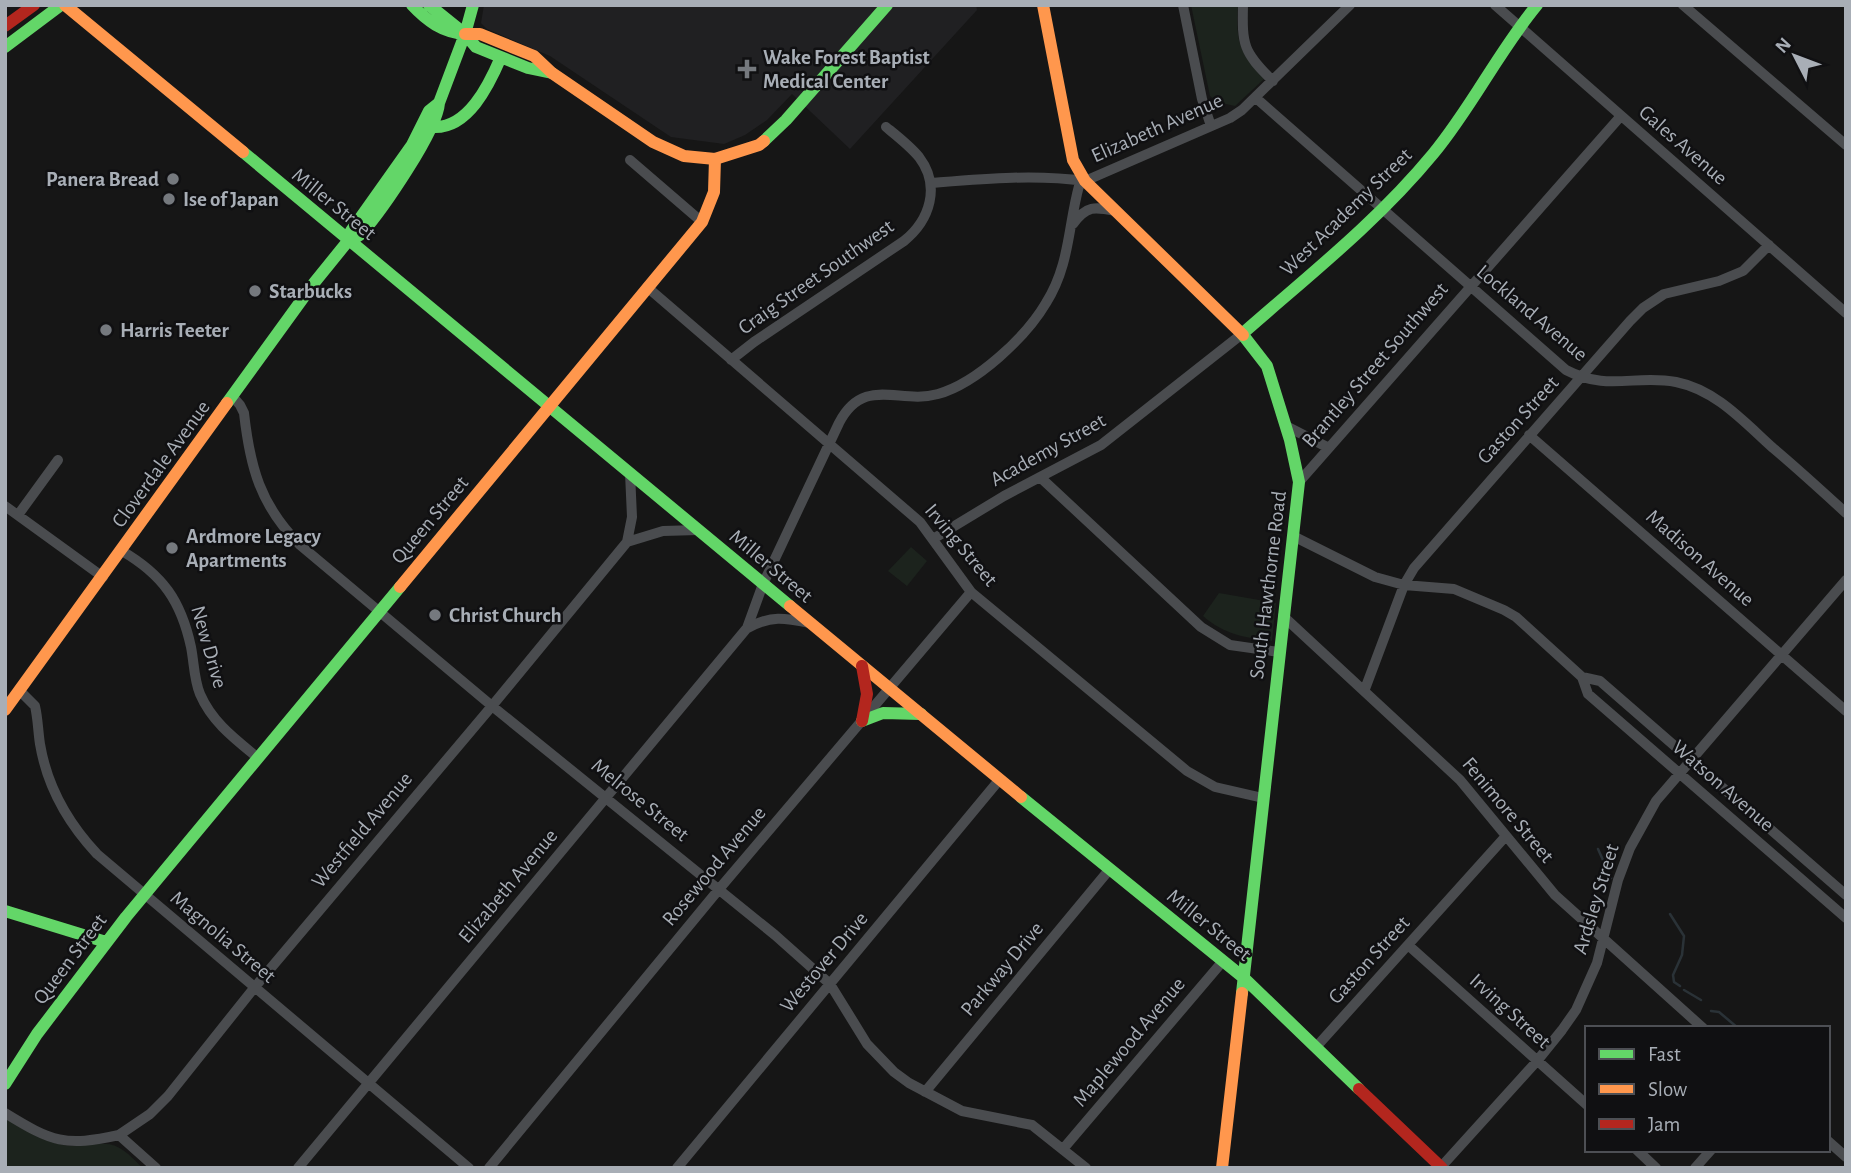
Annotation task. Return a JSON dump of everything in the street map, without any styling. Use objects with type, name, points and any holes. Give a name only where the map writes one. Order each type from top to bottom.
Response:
[{"type":"main road","points":[[5,26],[34,5]]},
{"type":"main road","points":[[5,47],[63,5]]},
{"type":"main road","name":"Miller Street","points":[[63,5],[1109,870],[1244,978],[1441,1167]]},
{"type":"main road","points":[[412,5],[437,27],[451,34],[480,34],[534,56],[552,73],[653,142],[684,156],[715,159],[759,145],[786,120],[887,5]]},
{"type":"main road","points":[[429,5],[455,21],[476,47],[528,68],[552,73]]},
{"type":"main road","name":"Cloverdale Avenue","points":[[348,241],[360,236],[433,127],[473,5]]},
{"type":"main road","name":"South Hawthorne Road","points":[[1043,5],[1073,160],[1085,181],[1263,357],[1286,426],[1299,482],[1223,1168]]},
{"type":"main road","name":"West Academy Street","points":[[1242,334],[1407,185],[1436,152],[1518,26],[1537,5]]},
{"type":"main road","points":[[433,127],[448,126],[463,115],[483,92],[501,57]]},
{"type":"main road","name":"Cloverdale Avenue","points":[[6,707],[324,270],[348,241],[351,231],[412,145],[429,111],[439,103]]},
{"type":"main road","name":"Queen Street","points":[[5,1084],[37,1034],[144,895],[702,222],[716,192],[715,159]]},
{"type":"main road","points":[[319,218],[341,224],[364,212]]},
{"type":"main road","points":[[862,666],[867,694],[862,721]]},
{"type":"main road","points":[[862,721],[883,713],[921,714]]},
{"type":"main road","points":[[5,911],[106,942]]},
{"type":"main road","points":[[1220,958],[1247,946]]},
{"type":"main road","points":[[1240,1009],[1253,1000],[1264,997]]},
{"type":"street","points":[[1183,5],[1210,127]]},
{"type":"street","points":[[1243,5],[1242,38],[1250,55],[1273,81]]},
{"type":"street","name":"Elizabeth Avenue","points":[[298,1168],[747,628],[763,584],[844,413],[863,397],[880,394],[937,395],[966,381],[995,360],[1013,343],[1045,304],[1061,272],[1079,186],[1236,114],[1256,98],[1350,5]]},
{"type":"street","name":"Gales Avenue","points":[[1495,5],[1846,313]]},
{"type":"street","points":[[1683,5],[1846,145]]},
{"type":"street","name":"Lockland Avenue","points":[[1256,98],[1566,370],[1581,378],[1609,383],[1654,380],[1675,382],[1703,391],[1734,412],[1846,513]]},
{"type":"street","name":"Brantley Street Southwest","points":[[1299,482],[1620,117]]},
{"type":"street","points":[[886,127],[921,159],[930,183],[1062,178],[1085,181]]},
{"type":"street","points":[[630,160],[702,222]]},
{"type":"street","name":"Craig Street Southwest","points":[[731,360],[914,232],[928,212],[930,183]]},
{"type":"street","points":[[1073,224],[1081,212],[1090,209],[1116,211]]},
{"type":"street","name":"Gaston Street","points":[[1365,689],[1404,585],[1414,568],[1630,321],[1654,299],[1733,276],[1751,265],[1769,245]]},
{"type":"street","name":"Irving Street","points":[[647,287],[920,522],[971,592],[1186,771],[1215,788],[1263,798]]},
{"type":"street","name":"Academy Street","points":[[933,539],[1004,496],[1101,445],[1242,334]]},
{"type":"street","name":"Melrose Street","points":[[233,397],[244,412],[253,470],[266,503],[300,545],[492,706],[720,888],[830,984],[867,1044],[894,1072],[962,1111],[1032,1125],[1086,1168]]},
{"type":"street","points":[[1286,426],[1329,448]]},
{"type":"street","name":"Madison Avenue","points":[[1529,435],[1846,711]]},
{"type":"street","points":[[18,515],[58,460]]},
{"type":"street","points":[[630,473],[632,517],[627,542],[663,531],[698,530]]},
{"type":"street","points":[[1041,478],[1200,627],[1230,645],[1279,652]]},
{"type":"street","points":[[5,506],[103,577]]},
{"type":"street","name":"Watson Avenue","points":[[1293,536],[1370,575],[1404,585],[1454,589],[1488,601],[1516,617],[1582,677],[1588,694],[1846,918]]},
{"type":"street","name":"Westfield Avenue","points":[[119,1135],[150,1114],[168,1096],[254,988],[627,542]]},
{"type":"street","name":"New Drive","points":[[122,551],[151,570],[173,596],[187,631],[199,693],[212,716],[257,757]]},
{"type":"street","name":"Ardsley Street","points":[[1441,1167],[1536,1061],[1576,1010],[1597,963],[1618,880],[1630,848],[1656,801],[1846,580]]},
{"type":"street","name":"Rosewood Avenue","points":[[489,1168],[720,888],[971,592]]},
{"type":"street","name":"Fenimore Street","points":[[1283,616],[1365,689],[1460,780],[1555,895],[1701,1026]]},
{"type":"street","points":[[747,628],[769,618],[811,623]]},
{"type":"street","name":"Watson Avenue","points":[[1582,677],[1600,681],[1846,895]]},
{"type":"street","name":"Magnolia Street","points":[[19,691],[36,706],[40,743],[48,776],[67,817],[97,855],[469,1168]]},
{"type":"street","name":"Westover Drive","points":[[677,1168],[1000,779]]},
{"type":"street","name":"Gaston Street","points":[[1317,1046],[1506,836]]},
{"type":"street","name":"Parkway Drive","points":[[925,1092],[1109,870]]},
{"type":"street","name":"Irving Street","points":[[1408,945],[1585,1103]]},
{"type":"street","name":"Maplewood Avenue","points":[[1063,1149],[1220,958]]},
{"type":"street","points":[[5,1112],[33,1130],[56,1140],[86,1143],[119,1135],[156,1168]]},
{"type":"street","points":[[1830,1143],[1846,1157]]},
{"type":"street","points":[[1639,1152],[1656,1168]]},
{"type":"street","points":[[1695,1168],[1709,1152]]},
{"type":"shaded area","name":"Wake Forest Baptist Medical Center","points":[[484,5],[976,5],[977,10],[850,149],[792,94],[767,120],[745,135],[724,144],[671,137],[550,56],[487,29],[481,23]]},
{"type":"shaded area","points":[[1191,5],[1238,5],[1237,28],[1241,46],[1249,62],[1264,79],[1235,106],[1217,102],[1210,96]]},
{"type":"shaded area","points":[[911,547],[927,561],[907,586],[888,571]]},
{"type":"shaded area","points":[[1219,593],[1276,603],[1272,641],[1235,634],[1203,616]]},
{"type":"shaded area","points":[[5,1117],[52,1142],[72,1146],[101,1144],[118,1147],[143,1168],[5,1168]]},
{"type":"waterway","points":[[1598,849],[1611,878]]},
{"type":"waterway","points":[[1670,914],[1684,936],[1682,955],[1673,975],[1674,982],[1680,986]]},
{"type":"waterway","points":[[1684,990],[1701,1000]]},
{"type":"waterway","points":[[1711,1011],[1719,1012],[1736,1026]]},
{"type":"traffic: fast","points":[[5,47],[61,5]]},
{"type":"traffic: fast","points":[[412,5],[436,25],[465,34]]},
{"type":"traffic: fast","points":[[429,5],[465,34]]},
{"type":"traffic: fast","points":[[348,241],[362,233],[382,207],[429,132],[473,5]]},
{"type":"traffic: fast","points":[[764,141],[786,120],[887,5]]},
{"type":"traffic: fast","points":[[1242,334],[1341,248],[1411,179],[1447,136],[1537,5]]},
{"type":"traffic: fast","points":[[465,34],[476,47],[528,68],[552,73]]},
{"type":"traffic: fast","points":[[433,127],[445,126],[467,113],[483,92],[501,57]]},
{"type":"traffic: fast","points":[[227,403],[314,283],[348,241],[351,231],[412,145],[429,111],[439,103]]},
{"type":"traffic: fast","points":[[243,152],[790,606]]},
{"type":"traffic: fast","points":[[1242,993],[1299,482],[1290,440],[1267,366],[1243,335]]},
{"type":"traffic: fast","points":[[5,1084],[37,1034],[126,917],[400,587]]},
{"type":"traffic: fast","points":[[862,721],[883,713],[921,714]]},
{"type":"traffic: fast","points":[[1021,797],[1244,978],[1359,1089]]},
{"type":"traffic: fast","points":[[5,911],[106,942]]},
{"type":"traffic: slow","points":[[65,5],[243,152]]},
{"type":"traffic: slow","points":[[1043,5],[1073,160],[1085,181],[1243,335]]},
{"type":"traffic: slow","points":[[465,34],[480,34],[534,56],[552,73],[653,142],[684,156],[715,159],[764,141]]},
{"type":"traffic: slow","points":[[400,587],[702,222],[714,192],[715,159]]},
{"type":"traffic: slow","points":[[5,710],[227,403]]},
{"type":"traffic: slow","points":[[790,606],[1021,797]]},
{"type":"traffic: slow","points":[[1222,1168],[1242,993]]},
{"type":"traffic: jam","points":[[5,26],[34,5]]},
{"type":"traffic: jam","points":[[862,666],[867,694],[862,721]]},
{"type":"traffic: jam","points":[[1359,1089],[1442,1168]]},
{"type":"place","name":"Wake Forest Baptist Medical Center","points":[[747,69]]},
{"type":"place","name":"Panera Bread","points":[[173,179]]},
{"type":"place","name":"Ise of Japan","points":[[169,199]]},
{"type":"place","name":"Starbucks","points":[[255,291]]},
{"type":"place","name":"Harris Teeter","points":[[106,330]]},
{"type":"place","name":"Ardmore Legacy Apartments","points":[[172,548]]},
{"type":"place","name":"Christ Church","points":[[435,615]]}]
